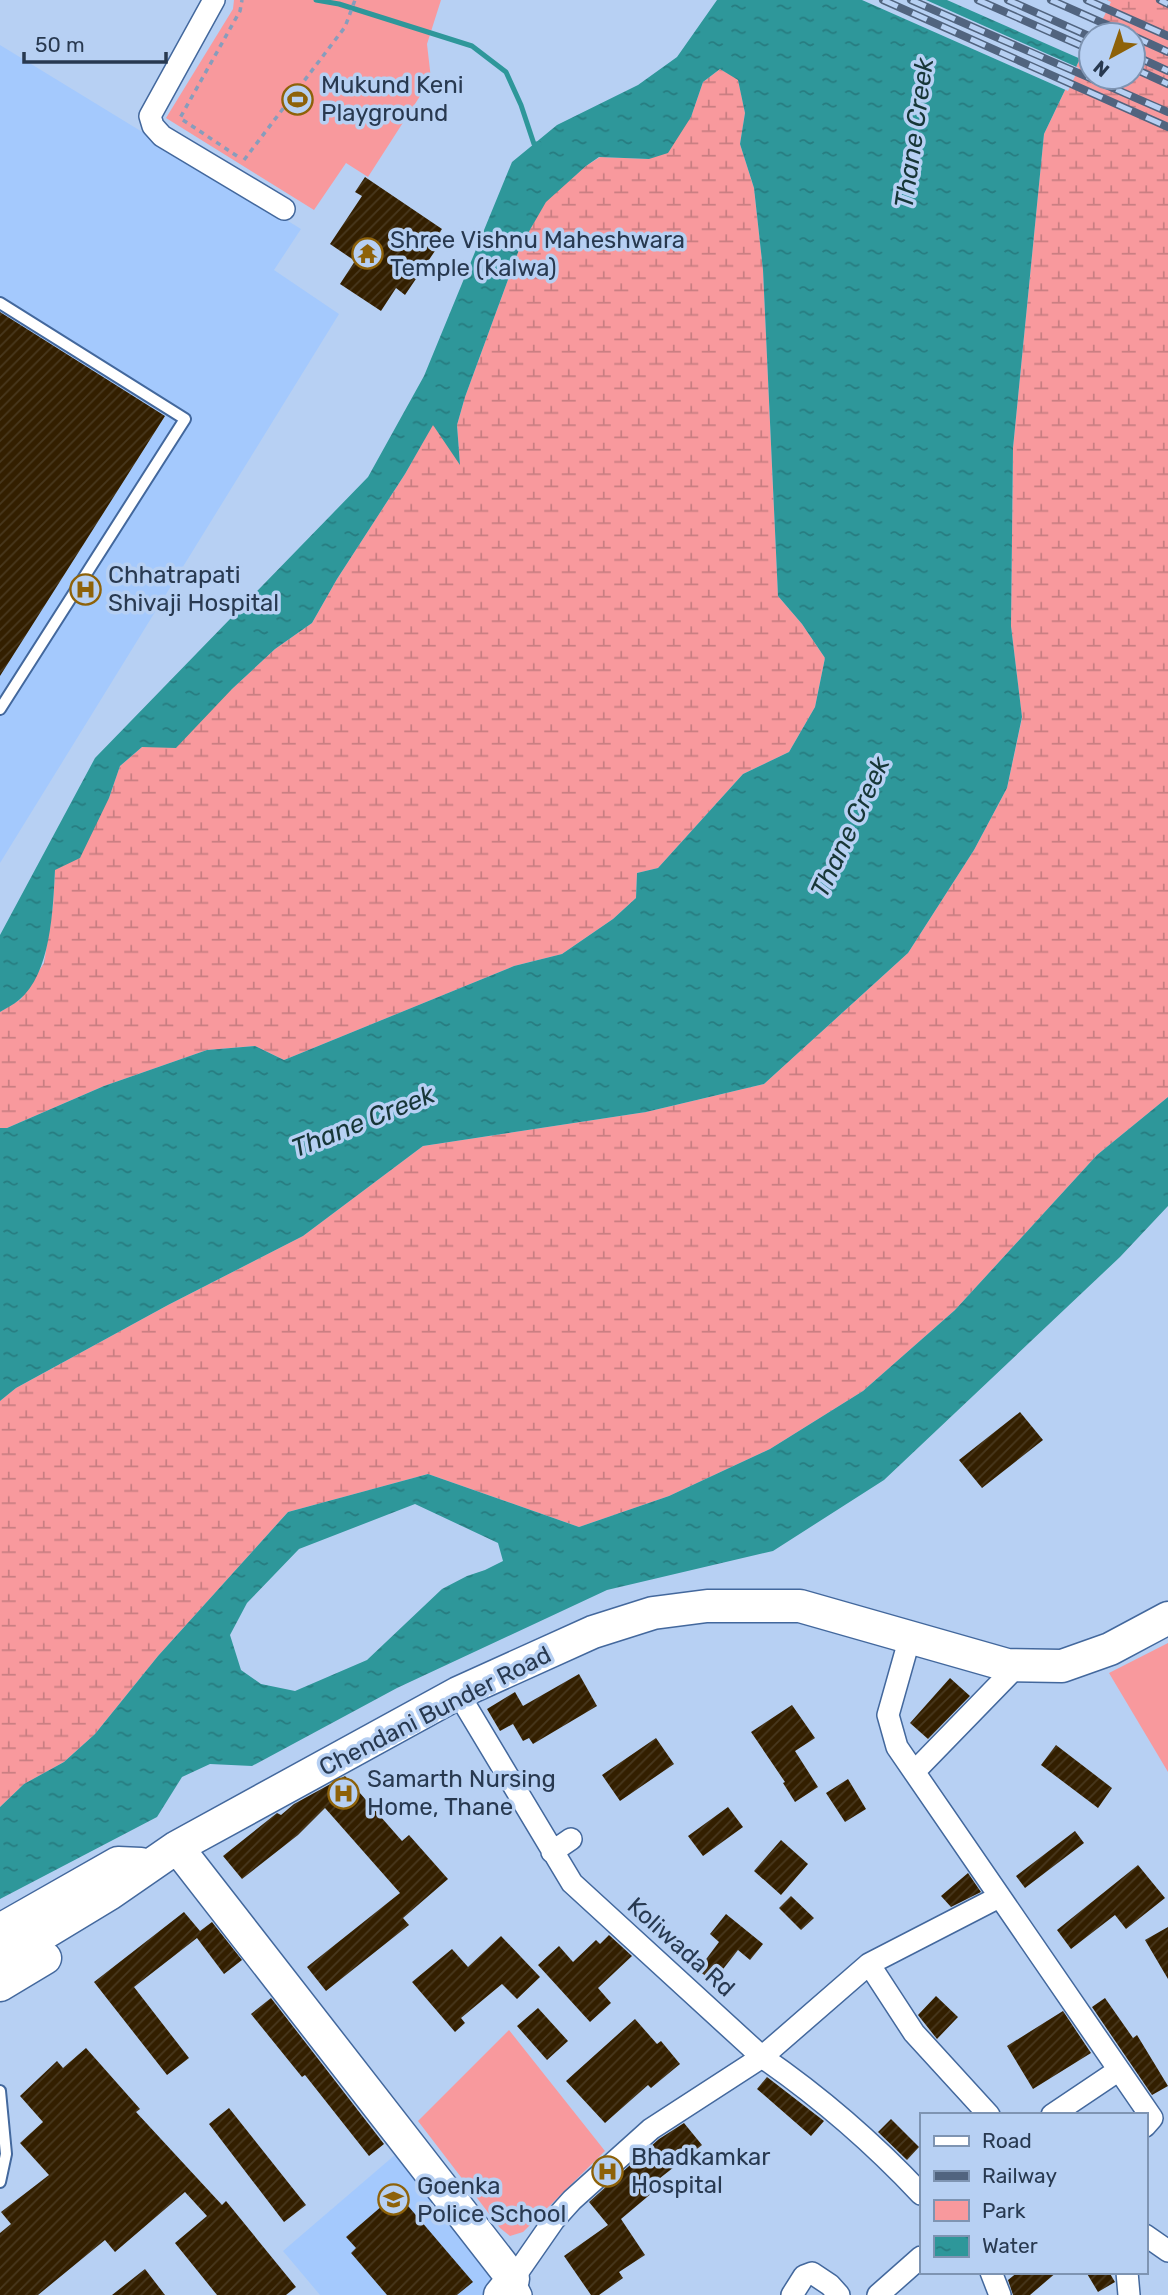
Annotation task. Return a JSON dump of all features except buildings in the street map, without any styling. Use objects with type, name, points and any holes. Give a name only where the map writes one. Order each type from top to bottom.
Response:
[{"type":"main road","name":"Chendani Bunder Road","points":[[0,1959],[109,1894],[177,1847],[458,1693],[593,1632],[653,1614],[707,1606],[800,1605],[1007,1665],[1062,1666],[1110,1649],[1168,1619]]},
{"type":"main road","points":[[177,1847],[511,2290]]},
{"type":"main road","points":[[0,1930],[118,1863],[149,1865],[132,1904],[0,1985]]},
{"type":"street","points":[[214,0],[150,116],[153,126],[162,136],[284,209]]},
{"type":"street","points":[[910,1637],[888,1715],[897,1747],[999,1898],[1155,2117]]},
{"type":"street","points":[[914,1772],[1018,1665]]},
{"type":"street","name":"Koliwada Rd","points":[[458,1693],[572,1883],[762,2057],[877,2148],[920,2193]]},
{"type":"street","points":[[552,1852],[570,1839]]},
{"type":"street","points":[[511,2290],[554,2220],[572,2200],[651,2129],[718,2083],[762,2057],[869,1964],[999,1898]]},
{"type":"street","points":[[869,1964],[914,2033],[987,2113]]},
{"type":"street","points":[[1055,2113],[1119,2070]]},
{"type":"street","points":[[1147,2236],[1168,2251]]},
{"type":"street","points":[[878,2295],[920,2257]]},
{"type":"street","points":[[792,2295],[804,2276],[812,2273],[839,2295]]},
{"type":"street","points":[[991,2274],[1000,2295]]},
{"type":"street","points":[[1128,2274],[1129,2295]]},
{"type":"lane","points":[[0,303],[185,419],[0,709]]},
{"type":"lane","points":[[0,2091],[6,2154],[0,2182]]},
{"type":"path","points":[[242,0],[240,11],[180,118],[245,161],[345,27],[355,0]]},
{"type":"shaded area","name":"Chhatrapati Shivaji Hospital","points":[[0,45],[301,229],[274,270],[339,314],[0,863]]},
{"type":"shaded area","name":"Goenka Police School","points":[[403,2148],[497,2273],[491,2288],[484,2295],[320,2295],[283,2251]]},
{"type":"green space","name":"Mukund Keni Playground","points":[[234,0],[441,0],[427,44],[431,79],[368,177],[346,163],[314,210],[166,118],[233,9]]},
{"type":"green space","points":[[1108,0],[1168,0],[1168,1097],[1097,1155],[955,1310],[863,1391],[770,1449],[669,1496],[579,1527],[428,1474],[288,1512],[158,1656],[95,1734],[64,1762],[24,1784],[0,1807],[0,1401],[16,1388],[168,1305],[303,1236],[423,1146],[646,1112],[764,1084],[908,953],[974,850],[1007,788],[1022,718],[1011,626],[1013,448],[1044,134],[1077,65],[1077,91],[1147,91],[1147,21],[1098,21]]},
{"type":"green space","points":[[720,69],[738,79],[745,113],[740,144],[754,188],[763,270],[778,596],[802,624],[825,658],[815,707],[789,752],[743,774],[658,868],[637,873],[636,898],[613,919],[562,954],[514,966],[284,1060],[255,1046],[207,1050],[104,1086],[7,1128],[0,1128],[0,1012],[21,999],[44,963],[53,906],[55,870],[109,798],[120,766],[142,747],[232,689],[275,649],[312,623],[433,424],[460,464],[457,425],[465,397],[520,247],[546,201],[600,157],[649,159],[691,117],[703,82]]},
{"type":"green space","points":[[1168,1643],[1168,1772],[1109,1673]]},
{"type":"green space","points":[[509,2030],[605,2151],[523,2232],[510,2236],[500,2228],[418,2121]]},
{"type":"water","name":"Thane Creek","points":[[717,0],[1108,0],[1098,21],[1077,21],[1077,65],[1044,134],[1013,448],[1011,626],[1022,717],[1007,788],[974,850],[908,953],[764,1084],[646,1112],[423,1146],[303,1236],[168,1305],[16,1388],[0,1401],[0,1128],[7,1128],[104,1086],[207,1050],[255,1046],[284,1060],[514,966],[562,954],[613,919],[636,898],[637,873],[658,868],[743,774],[789,752],[815,707],[825,658],[802,624],[778,596],[763,270],[754,188],[740,144],[745,113],[738,80],[720,69],[703,82],[691,117],[668,153],[649,159],[599,157],[546,202],[520,247],[465,397],[457,425],[460,465],[433,425],[312,623],[275,649],[232,689],[176,748],[142,747],[120,766],[109,798],[80,858],[55,870],[48,940],[38,974],[30,989],[19,1000],[0,1012],[0,935],[95,758],[368,477],[424,376],[512,162],[557,125],[638,85],[677,57]]},
{"type":"water","points":[[1168,1097],[1168,1206],[1120,1257],[884,1480],[773,1551],[607,1590],[397,1688],[252,1766],[210,1764],[182,1777],[157,1817],[0,1899],[0,1807],[24,1784],[64,1762],[95,1734],[158,1656],[288,1512],[428,1474],[579,1527],[669,1496],[770,1449],[863,1391],[955,1310],[1097,1155]],"holes":[[[415,1504],[498,1543],[503,1561],[442,1589],[367,1660],[295,1691],[261,1684],[241,1670],[230,1635],[247,1603],[299,1549]]]},
{"type":"pier","points":[[862,0],[926,0],[1077,67],[1068,91]]},
{"type":"pier","points":[[947,0],[1111,2],[1102,21],[1077,21],[1077,57]]},
{"type":"waterway","points":[[316,0],[339,4],[472,46],[506,72],[534,144],[539,144]]},
{"type":"railway","points":[[883,0],[1168,127]]},
{"type":"railway","points":[[911,0],[1168,112]]},
{"type":"railway","points":[[978,0],[1077,44]]},
{"type":"railway","points":[[1008,0],[1077,31]]},
{"type":"railway","points":[[1051,0],[1098,21]]},
{"type":"railway","points":[[1087,0],[1168,36]]},
{"type":"railway","points":[[1160,0],[1168,4]]},
{"type":"railway","points":[[1147,42],[1168,52]]},
{"type":"railway","points":[[1147,61],[1168,71]]},
{"type":"railway","points":[[1147,74],[1168,84]]},
{"type":"place","name":"Mukund Keni Playground","points":[[298,99]]},
{"type":"place","name":"Shree Vishnu Maheshwara Temple (Kalwa)","points":[[367,254]]},
{"type":"place","name":"Chhatrapati Shivaji Hospital","points":[[85,589]]},
{"type":"place","name":"Samarth Nursing Home, Thane","points":[[344,1793]]},
{"type":"place","name":"Bhadkamkar Hospital","points":[[608,2171]]},
{"type":"place","name":"Goenka Police School","points":[[394,2200]]}]
